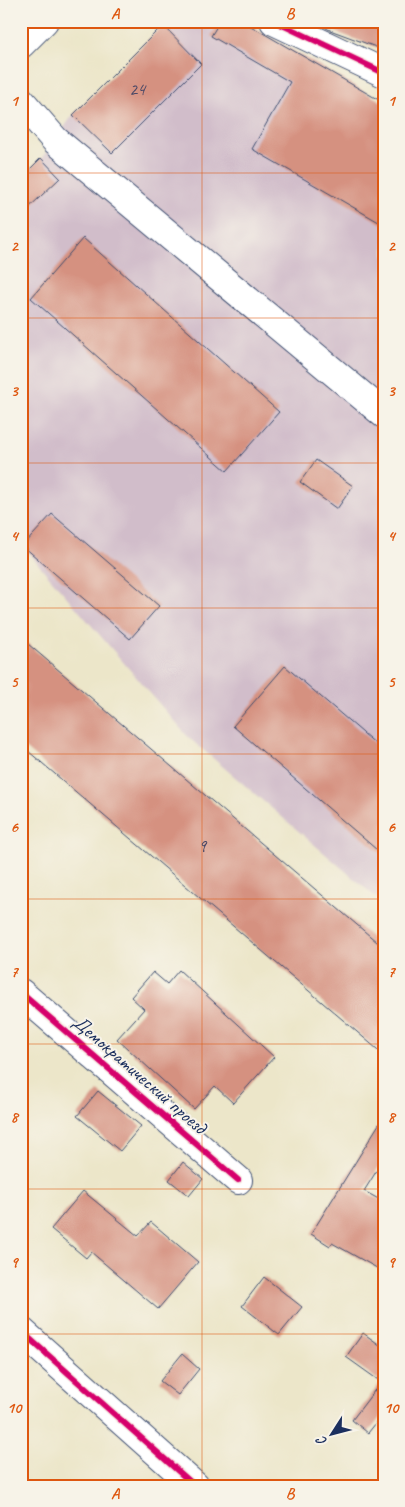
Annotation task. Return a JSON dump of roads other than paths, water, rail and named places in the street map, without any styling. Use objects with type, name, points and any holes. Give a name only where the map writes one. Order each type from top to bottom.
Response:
[{"type":"street","points":[[21,44],[44,21]]},
{"type":"street","points":[[274,21],[384,73]]},
{"type":"street","points":[[21,101],[55,140],[384,414]]},
{"type":"street","name":"Демократический проезд","points":[[21,993],[238,1180]]},
{"type":"street","points":[[21,1331],[195,1486]]}]
